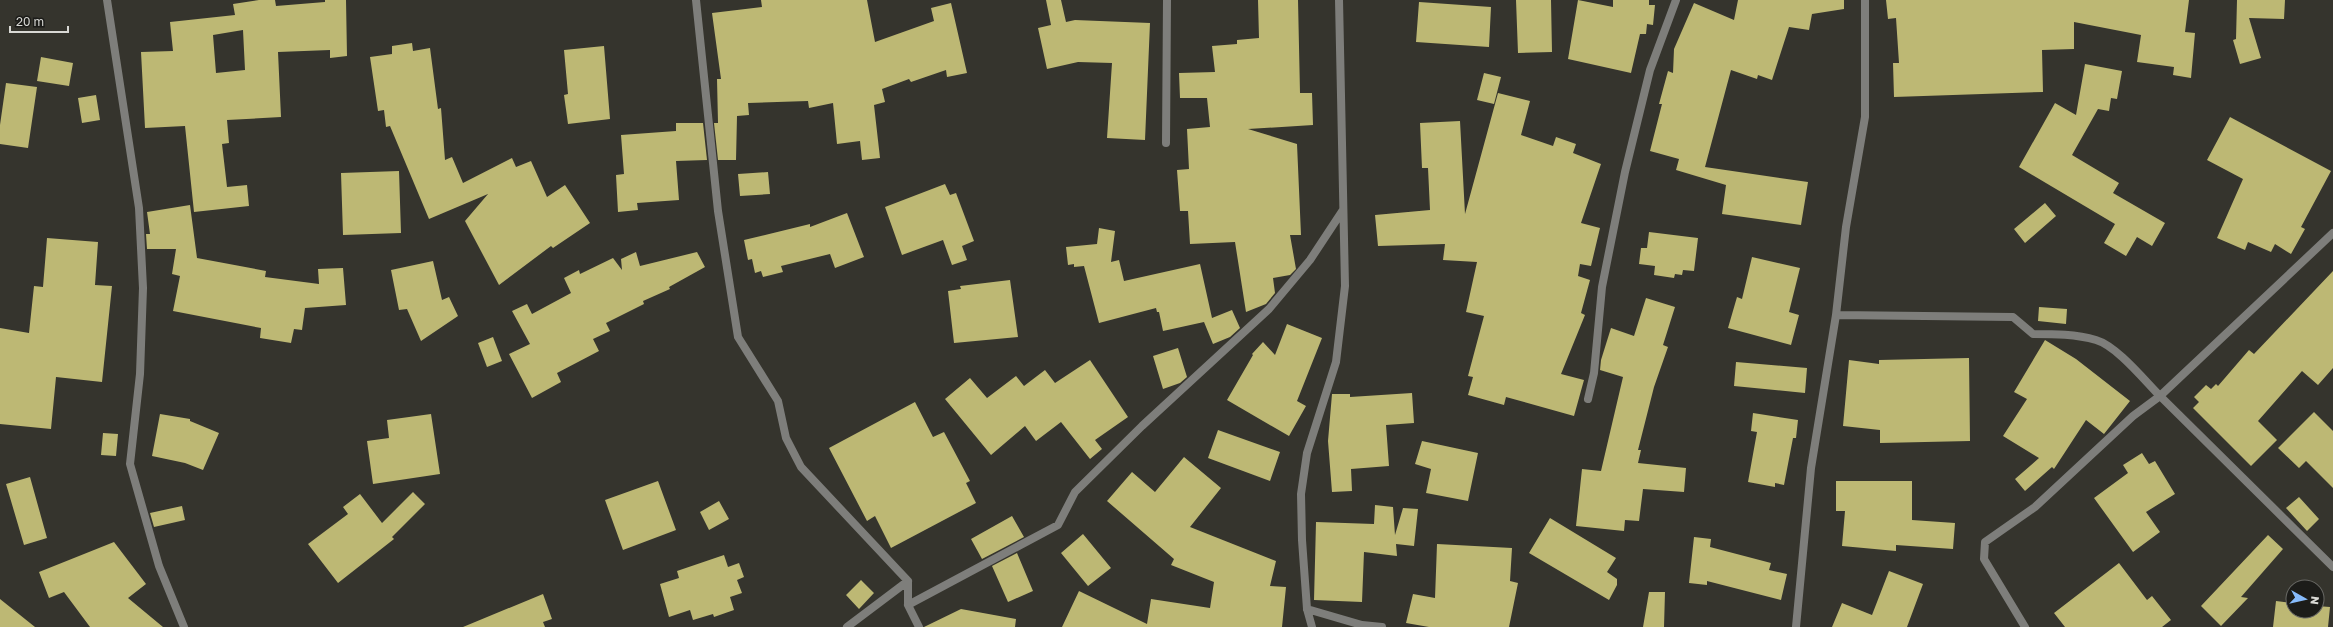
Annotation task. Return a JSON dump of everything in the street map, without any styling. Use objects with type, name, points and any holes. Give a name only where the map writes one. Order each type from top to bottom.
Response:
[{"type":"street","points":[[107,0],[138,208],[143,288],[140,374],[130,464],[159,566],[184,627]]},
{"type":"street","points":[[696,0],[718,211],[738,337],[778,400],[786,438],[801,468],[908,581],[908,605],[919,627]]},
{"type":"street","points":[[1166,143],[1167,0]]},
{"type":"street","points":[[1312,627],[1307,609],[1302,540],[1301,494],[1307,453],[1336,362],[1345,286],[1339,0]]},
{"type":"street","points":[[1588,400],[1594,373],[1602,288],[1625,172],[1650,70],[1676,0]]},
{"type":"street","points":[[1796,627],[1811,468],[1836,315],[1846,227],[1865,117],[1865,0]]},
{"type":"street","points":[[908,605],[1058,525],[1075,492],[1142,426],[1270,309],[1310,260],[1343,210]]},
{"type":"street","points":[[2025,627],[1984,559],[1985,542],[2035,507],[2133,416],[2160,396],[2333,233]]},
{"type":"street","points":[[1836,315],[2013,317],[2032,334],[2059,334],[2098,340],[2124,359],[2333,567]]},
{"type":"street","points":[[847,627],[908,581]]},
{"type":"street","points":[[1307,609],[1362,625],[1382,627]]},
{"type":"building","points":[[259,0],[275,0],[276,6],[325,2],[325,0],[346,0],[347,56],[330,58],[330,50],[278,52],[281,117],[227,120],[229,143],[222,144],[227,187],[247,185],[249,206],[194,212],[185,126],[145,128],[141,52],[173,51],[170,22],[235,15],[233,4]],"holes":[[[243,30],[245,70],[216,73],[213,35]]]},
{"type":"building","points":[[761,0],[867,0],[875,42],[934,21],[931,8],[951,3],[967,73],[947,77],[946,70],[911,82],[909,79],[882,89],[885,102],[874,105],[880,158],[862,160],[860,141],[837,144],[833,103],[809,108],[808,101],[748,103],[749,115],[737,116],[736,160],[718,160],[714,123],[718,123],[717,79],[721,79],[712,13],[762,7]]},
{"type":"building","points":[[1046,0],[1061,0],[1066,22],[1075,20],[1150,23],[1145,140],[1107,138],[1112,63],[1078,62],[1047,69],[1038,28],[1051,25]]},
{"type":"building","points":[[1258,0],[1298,0],[1300,93],[1312,93],[1313,125],[1248,129],[1297,144],[1301,235],[1290,235],[1296,269],[1290,275],[1273,278],[1275,293],[1266,304],[1246,312],[1235,242],[1190,244],[1188,211],[1180,211],[1177,170],[1189,169],[1187,129],[1210,127],[1207,98],[1180,98],[1179,73],[1215,72],[1212,46],[1237,44],[1237,40],[1259,38]]},
{"type":"building","points":[[1516,0],[1551,0],[1552,52],[1518,53]]},
{"type":"building","points":[[1578,0],[1613,7],[1613,0],[1649,0],[1649,5],[1655,5],[1653,25],[1647,24],[1646,34],[1640,34],[1631,73],[1568,59]]},
{"type":"building","points":[[1738,0],[1844,0],[1844,9],[1812,14],[1809,30],[1789,27],[1772,80],[1758,75],[1757,79],[1731,70],[1705,167],[1808,182],[1801,225],[1722,214],[1726,185],[1676,170],[1679,159],[1650,151],[1662,104],[1659,104],[1668,71],[1673,73],[1674,49],[1694,3],[1734,20]]},
{"type":"building","points":[[1886,0],[2189,0],[2185,32],[2195,33],[2191,78],[2173,75],[2174,67],[2137,62],[2141,35],[2074,22],[2074,49],[2042,50],[2043,92],[1894,97],[1893,63],[1899,63],[1896,18],[1888,19]]},
{"type":"building","points":[[2237,0],[2285,0],[2284,19],[2249,18],[2261,58],[2240,64],[2233,40],[2236,39]]},
{"type":"building","points":[[1419,2],[1491,7],[1489,47],[1416,42]]},
{"type":"building","points":[[412,43],[413,51],[430,48],[438,109],[441,108],[445,160],[452,157],[463,183],[512,158],[516,167],[531,161],[547,197],[565,185],[590,223],[553,248],[551,246],[499,285],[465,221],[488,194],[429,219],[390,126],[386,127],[384,110],[378,111],[370,57],[392,54],[392,46]]},
{"type":"building","points":[[604,46],[610,119],[568,124],[564,95],[568,94],[564,50]]},
{"type":"building","points":[[41,57],[73,63],[69,86],[37,81]]},
{"type":"building","points":[[2085,64],[2122,71],[2117,99],[2111,98],[2109,111],[2098,109],[2072,155],[2119,183],[2113,193],[2165,223],[2152,246],[2137,237],[2126,256],[2104,243],[2115,224],[2019,167],[2055,103],[2076,115]]},
{"type":"building","points":[[1484,73],[1501,77],[1494,104],[1477,100]]},
{"type":"building","points":[[6,83],[37,87],[28,148],[0,144],[0,125]]},
{"type":"building","points":[[1498,93],[1530,101],[1521,135],[1553,146],[1556,137],[1576,144],[1573,153],[1601,164],[1581,223],[1600,228],[1591,266],[1580,264],[1578,276],[1590,280],[1581,313],[1585,315],[1561,374],[1584,380],[1574,416],[1506,397],[1504,405],[1468,395],[1473,377],[1468,376],[1484,316],[1466,312],[1477,262],[1443,260],[1445,244],[1378,246],[1375,215],[1430,210],[1428,168],[1422,168],[1420,123],[1460,121],[1465,214]]},
{"type":"building","points":[[96,95],[100,120],[82,123],[78,98]]},
{"type":"building","points":[[2230,117],[2331,171],[2301,227],[2305,229],[2291,254],[2275,244],[2271,252],[2248,242],[2245,250],[2217,238],[2243,179],[2207,160]]},
{"type":"building","points":[[676,123],[703,123],[707,160],[676,161],[679,200],[637,203],[638,210],[618,212],[616,175],[624,174],[621,135],[676,131]]},
{"type":"building","points":[[399,171],[401,233],[343,235],[341,173]]},
{"type":"building","points":[[768,172],[770,194],[740,196],[738,174]]},
{"type":"building","points":[[945,184],[950,195],[956,193],[974,241],[962,246],[967,260],[952,265],[943,240],[902,255],[885,207]]},
{"type":"building","points":[[2045,203],[2056,216],[2025,243],[2014,229]]},
{"type":"building","points":[[190,205],[197,258],[266,271],[265,277],[319,284],[318,269],[343,268],[346,305],[305,308],[302,330],[294,329],[291,343],[260,338],[261,328],[173,311],[180,276],[172,274],[176,249],[147,249],[146,234],[150,234],[147,212]]},
{"type":"building","points":[[847,213],[864,257],[835,268],[830,254],[781,266],[783,272],[763,277],[761,271],[755,273],[752,259],[748,260],[744,240],[810,224],[810,227]]},
{"type":"building","points":[[1099,228],[1115,231],[1111,262],[1119,260],[1124,281],[1200,264],[1212,318],[1232,310],[1240,328],[1230,337],[1213,344],[1204,322],[1163,331],[1159,312],[1157,312],[1156,308],[1099,323],[1084,266],[1074,267],[1074,264],[1068,265],[1066,247],[1097,244]]},
{"type":"building","points":[[1649,232],[1698,238],[1694,271],[1683,270],[1682,275],[1675,274],[1674,278],[1654,275],[1655,266],[1639,264],[1641,248],[1647,248]]},
{"type":"building","points":[[47,238],[98,242],[95,285],[112,286],[102,382],[56,377],[51,429],[0,424],[0,328],[29,333],[34,286],[43,287]]},
{"type":"building","points":[[636,252],[640,266],[697,252],[705,267],[669,287],[670,289],[643,301],[644,304],[606,323],[610,331],[593,339],[599,351],[557,373],[561,382],[532,398],[509,354],[530,344],[512,311],[527,304],[532,314],[571,293],[564,278],[579,270],[580,274],[613,258],[622,270],[621,259]]},
{"type":"building","points":[[1752,257],[1800,268],[1789,312],[1799,315],[1791,345],[1728,328],[1737,297],[1742,299]]},
{"type":"building","points":[[433,261],[442,300],[449,297],[458,316],[421,341],[407,309],[399,310],[391,270]]},
{"type":"building","points":[[2333,271],[2333,368],[2318,385],[2302,371],[2258,421],[2277,440],[2251,466],[2193,408],[2199,402],[2194,397],[2206,385],[2211,389],[2216,384],[2218,386],[2249,350],[2254,354]]},
{"type":"building","points":[[1010,280],[1018,337],[954,343],[948,291],[961,289],[960,286]]},
{"type":"building","points":[[1646,298],[1675,307],[1663,345],[1668,347],[1654,387],[1638,450],[1641,450],[1638,463],[1686,468],[1684,492],[1643,489],[1639,521],[1625,520],[1624,531],[1576,526],[1582,469],[1601,471],[1623,377],[1600,370],[1601,360],[1611,328],[1634,336]]},
{"type":"building","points":[[2039,307],[2067,309],[2066,324],[2038,321]]},
{"type":"building","points":[[1287,324],[1322,338],[1297,401],[1306,406],[1289,436],[1227,400],[1253,355],[1252,354],[1263,342],[1275,355]]},
{"type":"building","points":[[493,337],[502,361],[487,367],[478,343]]},
{"type":"building","points":[[2045,340],[2076,359],[2130,401],[2104,434],[2086,420],[2054,469],[2052,467],[2025,491],[2015,479],[2039,458],[2003,436],[2027,399],[2014,392]]},
{"type":"building","points":[[1178,348],[1187,377],[1180,383],[1163,389],[1153,356]]},
{"type":"building","points":[[1969,358],[1970,441],[1880,443],[1880,430],[1843,426],[1849,360],[1879,364],[1879,360]]},
{"type":"building","points":[[1090,360],[1128,417],[1095,440],[1102,449],[1090,459],[1061,422],[1036,441],[1025,426],[991,455],[945,399],[970,378],[987,398],[1016,376],[1024,386],[1045,370],[1055,383]]},
{"type":"building","points":[[1736,362],[1807,368],[1805,393],[1734,386]]},
{"type":"building","points":[[1412,393],[1414,423],[1386,425],[1389,466],[1351,469],[1352,491],[1332,492],[1328,441],[1332,394],[1350,394],[1350,397]]},
{"type":"building","points":[[915,402],[933,437],[944,432],[970,481],[966,483],[976,503],[891,548],[875,516],[867,521],[829,448]]},
{"type":"building","points":[[2314,412],[2333,431],[2333,488],[2306,461],[2299,468],[2278,448]]},
{"type":"building","points":[[1753,413],[1798,420],[1796,438],[1793,438],[1784,485],[1775,483],[1775,487],[1748,482],[1757,432],[1751,431]]},
{"type":"building","points":[[160,414],[190,419],[190,421],[219,433],[203,470],[185,463],[152,456]]},
{"type":"building","points":[[431,414],[440,474],[373,484],[367,441],[389,438],[387,420]]},
{"type":"building","points":[[1218,430],[1280,452],[1270,481],[1208,458]]},
{"type":"building","points":[[103,433],[118,434],[116,456],[101,455]]},
{"type":"building","points":[[1422,441],[1478,453],[1468,501],[1426,493],[1431,469],[1415,464]]},
{"type":"building","points":[[2142,453],[2149,464],[2155,461],[2175,494],[2146,512],[2160,532],[2133,552],[2094,498],[2128,473],[2123,465]]},
{"type":"building","points":[[1184,457],[1221,488],[1190,527],[1276,561],[1270,586],[1286,587],[1282,627],[1062,627],[1079,591],[1147,624],[1151,599],[1210,608],[1214,582],[1171,565],[1174,559],[1107,501],[1132,472],[1155,492]]},
{"type":"building","points":[[30,477],[47,538],[24,545],[6,484]]},
{"type":"building","points":[[658,481],[676,530],[623,550],[605,500]]},
{"type":"building","points":[[1836,481],[1912,481],[1912,520],[1955,523],[1953,549],[1896,545],[1896,551],[1842,546],[1845,511],[1836,511]]},
{"type":"building","points":[[413,492],[425,504],[392,537],[394,539],[338,583],[308,544],[348,514],[343,507],[360,494],[382,523]]},
{"type":"building","points":[[2299,497],[2319,519],[2307,531],[2286,508]]},
{"type":"building","points":[[719,501],[729,519],[709,530],[700,512]]},
{"type":"building","points":[[1375,505],[1393,507],[1395,535],[1403,508],[1418,509],[1414,546],[1396,544],[1397,556],[1364,552],[1362,602],[1314,600],[1316,522],[1374,524]]},
{"type":"building","points":[[182,506],[185,520],[154,527],[150,513]]},
{"type":"building","points":[[1012,516],[1024,537],[982,559],[971,539]]},
{"type":"building","points":[[1550,518],[1616,558],[1607,572],[1617,579],[1617,585],[1609,600],[1529,553]]},
{"type":"building","points":[[1083,534],[1111,568],[1088,586],[1061,553]]},
{"type":"building","points":[[2268,535],[2283,549],[2241,597],[2248,598],[2221,626],[2201,606]]},
{"type":"building","points":[[1694,537],[1711,539],[1710,547],[1771,563],[1769,570],[1787,574],[1781,600],[1707,581],[1707,585],[1689,583]]},
{"type":"building","points":[[114,542],[146,584],[128,598],[163,627],[90,627],[64,592],[49,598],[39,572]]},
{"type":"building","points":[[1437,544],[1512,548],[1510,581],[1518,583],[1509,627],[1429,627],[1406,623],[1413,594],[1435,598]]},
{"type":"building","points":[[1017,553],[1033,591],[1008,602],[992,566]]},
{"type":"building","points":[[724,555],[728,567],[739,563],[744,577],[737,580],[742,593],[730,597],[734,610],[714,617],[713,614],[693,620],[690,610],[669,617],[660,584],[679,578],[677,571]]},
{"type":"building","points":[[2119,563],[2147,600],[2152,596],[2171,620],[2162,627],[2065,627],[2054,613]]},
{"type":"building","points":[[1889,571],[1923,584],[1907,627],[1832,627],[1842,603],[1872,615]]},
{"type":"building","points":[[861,580],[874,593],[859,609],[846,595]]},
{"type":"building","points":[[1649,592],[1665,592],[1664,627],[1643,627]]},
{"type":"building","points":[[543,594],[552,619],[543,622],[545,627],[463,627]]},
{"type":"building","points":[[0,599],[35,627],[0,627]]},
{"type":"building","points":[[2276,601],[2285,602],[2285,619],[2325,619],[2325,607],[2330,607],[2328,627],[2273,627]]},
{"type":"building","points":[[961,609],[1016,619],[1015,627],[924,627]]}]
